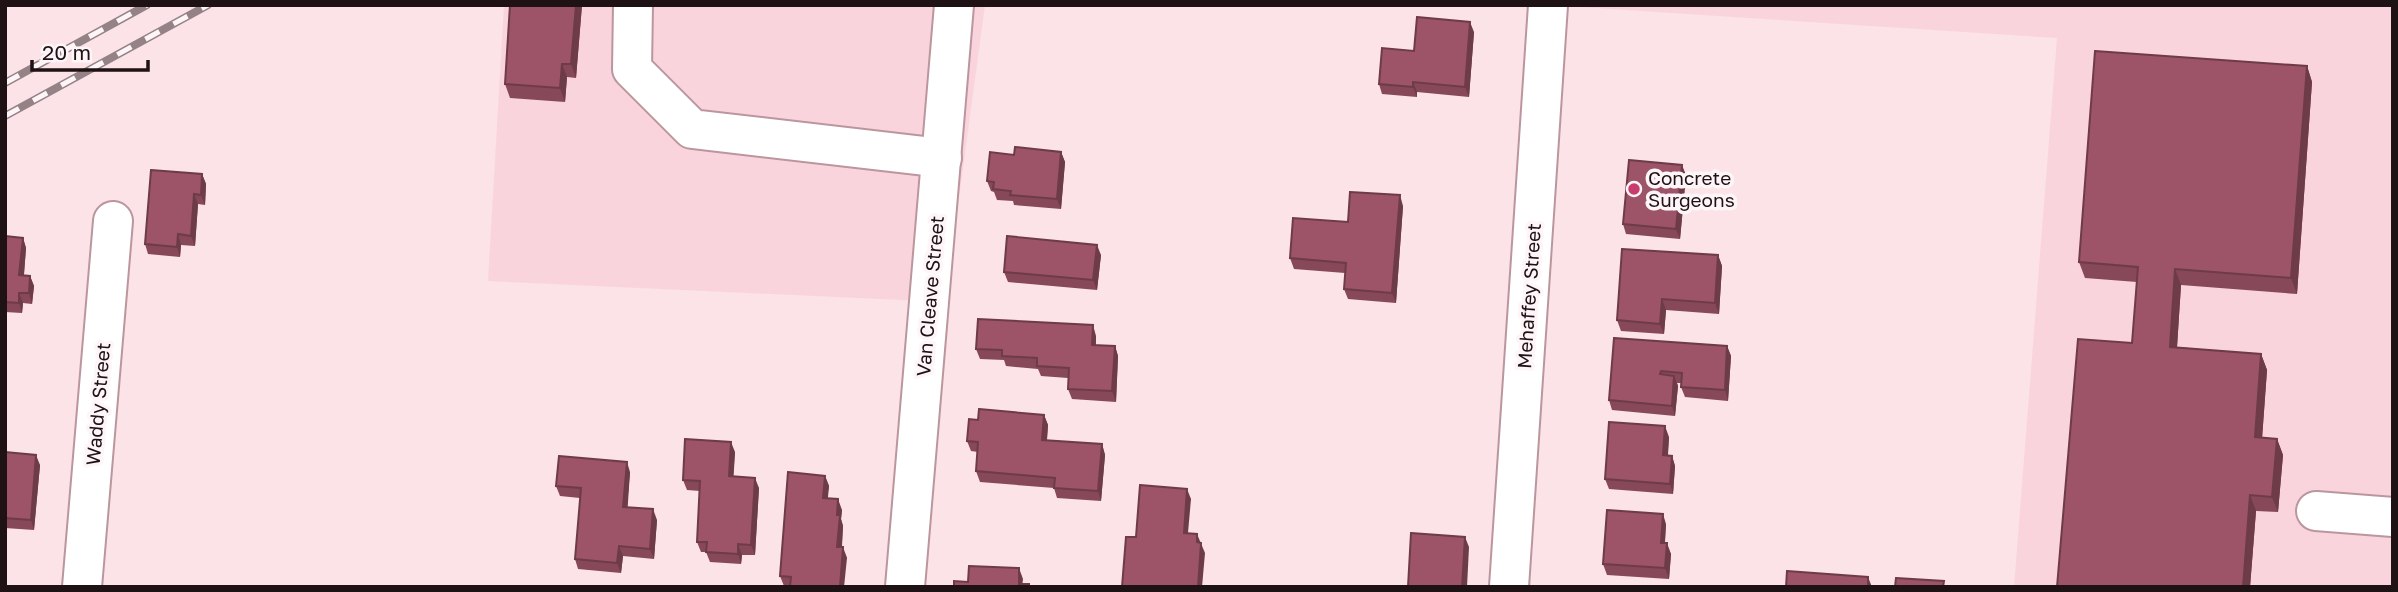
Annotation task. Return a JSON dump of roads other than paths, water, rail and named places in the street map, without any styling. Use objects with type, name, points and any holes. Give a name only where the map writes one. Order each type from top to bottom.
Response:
[{"type":"street","points":[[634,5],[632,69],[692,129],[942,158]]},
{"type":"street","name":"Van Cleave Street","points":[[905,587],[954,5]]},
{"type":"street","name":"Mehaffey Street","points":[[1509,587],[1548,5]]},
{"type":"street","name":"Waddy Street","points":[[82,587],[113,221]]},
{"type":"street","points":[[2316,510],[2393,517]]},
{"type":"railway","points":[[5,83],[147,5]]},
{"type":"railway","points":[[5,116],[208,5]]},
{"type":"place","name":"Concrete Surgeons","points":[[1634,189]]}]
